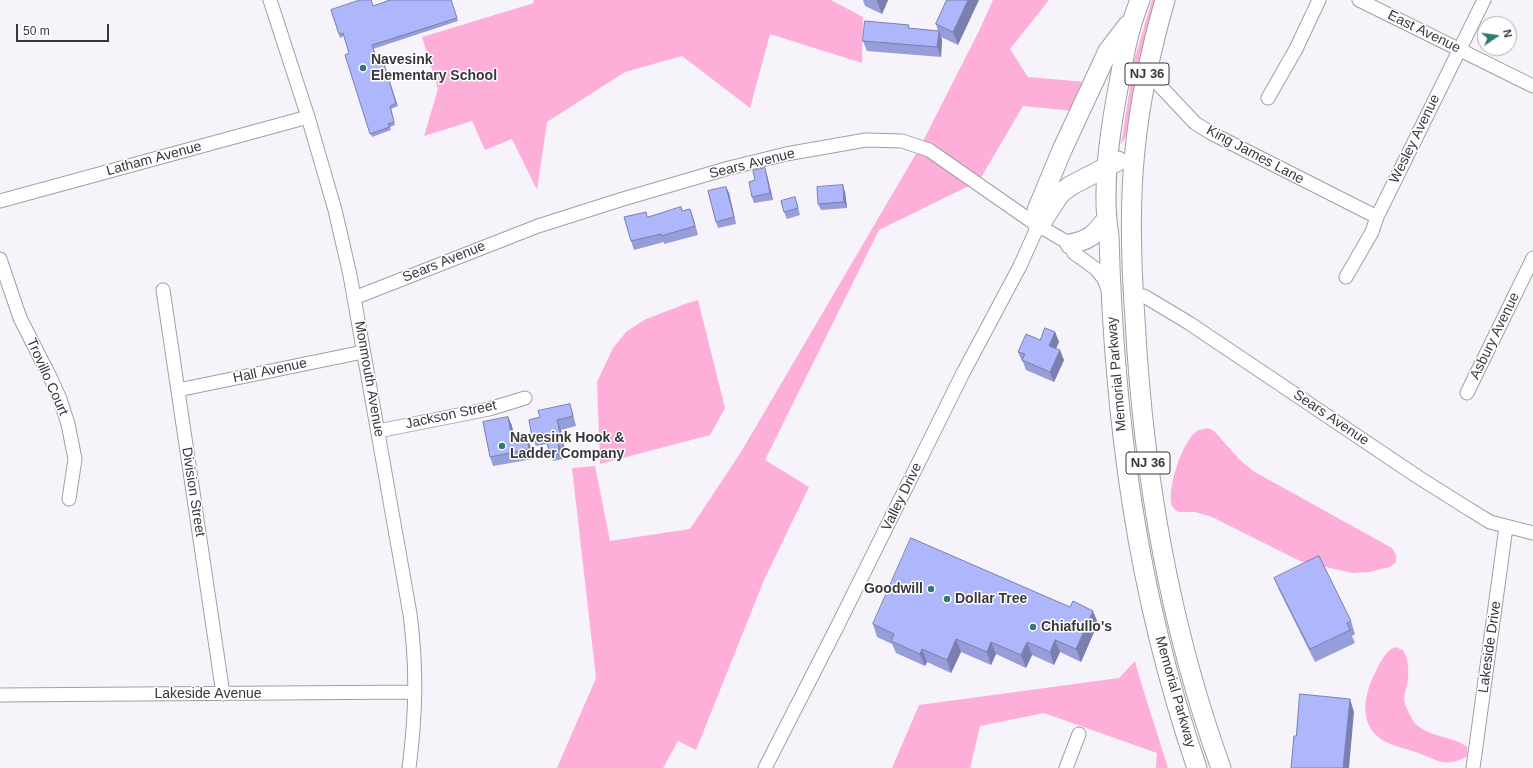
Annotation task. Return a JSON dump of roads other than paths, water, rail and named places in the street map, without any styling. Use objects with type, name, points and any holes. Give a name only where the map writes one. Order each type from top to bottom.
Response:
[{"type":"highway","name":"Memorial Parkway","points":[[1140,0],[1132,20],[1114,105],[1108,167],[1106,220],[1109,236],[1111,297],[1118,405],[1124,458],[1138,544],[1151,604],[1169,678],[1197,768]]},
{"type":"highway","name":"Memorial Parkway","points":[[1165,0],[1147,72],[1135,149],[1131,242],[1133,296],[1141,408],[1149,469],[1169,583],[1191,671],[1221,768]]},
{"type":"highway","points":[[1038,226],[1037,210],[1062,150],[1108,51],[1132,20]]},
{"type":"highway","points":[[1038,226],[1060,194],[1070,186],[1108,167],[1135,149]]},
{"type":"highway","points":[[1070,244],[1082,242],[1092,237],[1106,220]]},
{"type":"street","name":"Monmouth Avenue","points":[[270,0],[308,118],[335,210],[354,298],[410,614],[415,653],[415,715],[409,768]]},
{"type":"street","points":[[1268,98],[1296,49],[1319,0]]},
{"type":"street","name":"East Avenue","points":[[1359,0],[1533,86]]},
{"type":"street","name":"Wesley Avenue","points":[[1346,277],[1372,232],[1377,218],[1484,0]]},
{"type":"street","name":"King James Lane","points":[[1147,72],[1195,123],[1211,133],[1377,218]]},
{"type":"street","name":"Latham Avenue","points":[[0,200],[308,118]]},
{"type":"street","name":"Sears Avenue","points":[[354,298],[524,231],[623,199],[744,164],[786,154],[866,140],[902,141],[929,150],[1038,226],[1070,244],[1074,253],[1096,269],[1104,279],[1111,297]]},
{"type":"street","name":"Valley Drive","points":[[765,768],[962,375],[1020,266],[1038,226]]},
{"type":"street","name":"Trovillo Court","points":[[0,258],[20,318],[51,379],[60,399],[68,424],[75,459],[69,499]]},
{"type":"street","name":"Asbury Avenue","points":[[1467,393],[1533,258]]},
{"type":"street","name":"Division Street","points":[[163,290],[223,694]]},
{"type":"street","name":"Sears Avenue","points":[[1133,296],[1144,296],[1165,308],[1418,477],[1490,522],[1533,533]]},
{"type":"street","name":"Hall Avenue","points":[[178,390],[363,352]]},
{"type":"street","name":"Jackson Street","points":[[378,431],[489,409],[525,398]]},
{"type":"street","name":"Lakeside Drive","points":[[1472,768],[1506,527]]},
{"type":"street","name":"Lakeside Avenue","points":[[0,695],[415,692]]},
{"type":"street","points":[[1066,768],[1079,734]]},
{"type":"place","name":"Navesink Elementary School","points":[[363,68]]},
{"type":"place","name":"Navesink Hook & Ladder Company","points":[[502,446]]},
{"type":"place","name":"Goodwill","points":[[931,589]]},
{"type":"place","name":"Dollar Tree","points":[[947,599]]},
{"type":"place","name":"Chiafullo's","points":[[1033,627]]}]
